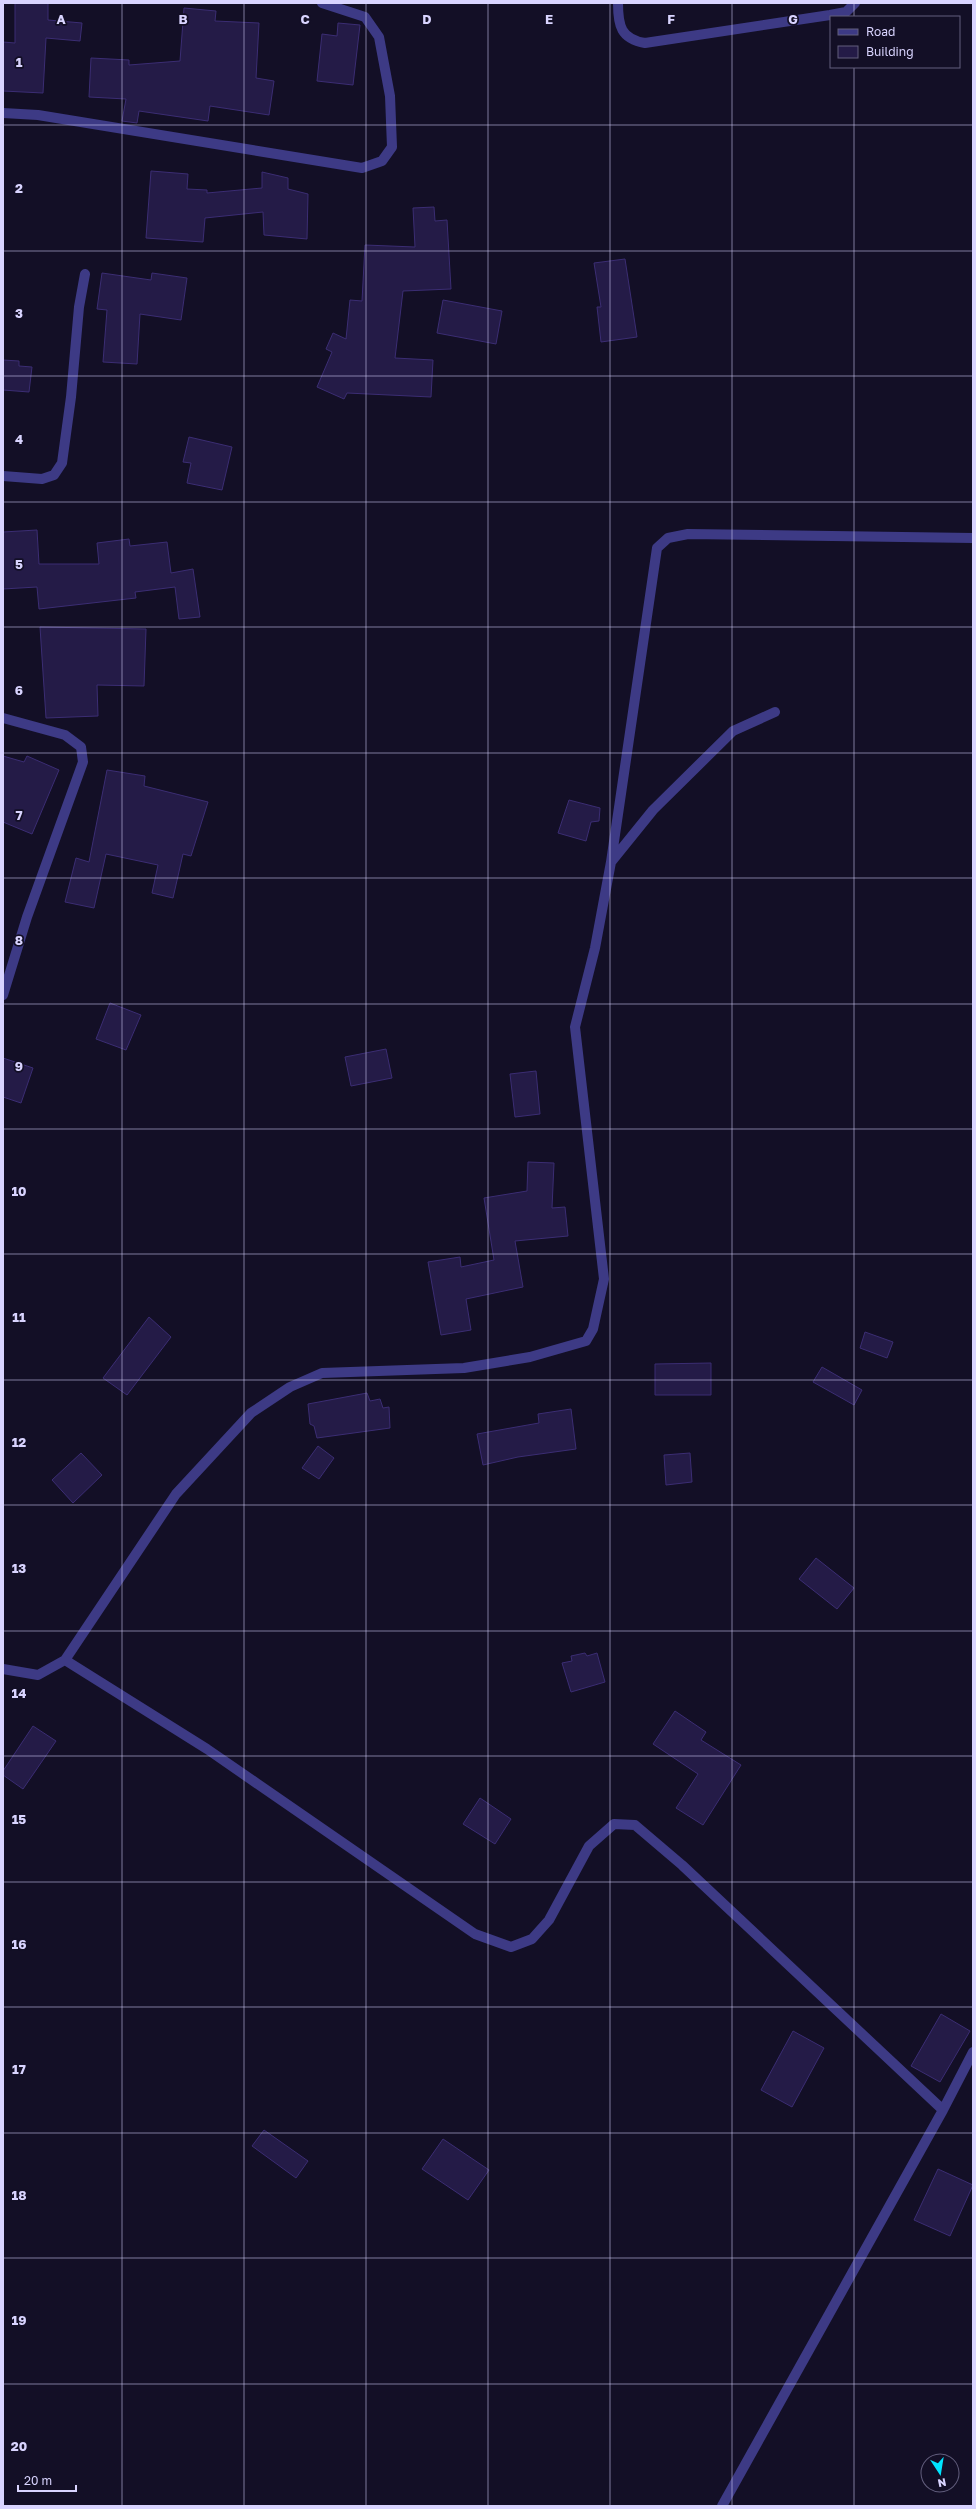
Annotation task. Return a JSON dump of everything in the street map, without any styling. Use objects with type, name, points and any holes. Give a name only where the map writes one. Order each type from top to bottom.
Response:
[{"type":"street","points":[[3,112],[38,115],[362,168],[382,161],[392,147],[390,96],[379,37],[365,17],[322,3]]},
{"type":"street","points":[[618,3],[618,16],[624,34],[632,41],[645,43],[830,16],[846,12],[855,3]]},
{"type":"street","points":[[3,476],[42,480],[54,474],[62,463],[79,307],[85,274]]},
{"type":"street","points":[[3,1669],[38,1675],[65,1660],[176,1494],[251,1413],[290,1387],[322,1373],[464,1368],[530,1357],[586,1341],[593,1329],[604,1279],[575,1027],[594,948],[611,862],[657,548],[668,538],[688,534],[973,538]]},
{"type":"street","points":[[611,862],[654,810],[733,731],[775,712]]},
{"type":"street","points":[[3,718],[65,735],[81,747],[83,762],[27,917],[3,994]]},
{"type":"street","points":[[65,1660],[206,1749],[475,1934],[511,1947],[532,1939],[549,1920],[589,1846],[614,1824],[635,1825],[682,1865],[943,2110]]},
{"type":"street","points":[[722,2506],[943,2110],[973,2052]]},
{"type":"building","points":[[15,3],[48,3],[48,20],[82,23],[80,41],[46,38],[43,93],[3,91],[3,42],[15,43]]},
{"type":"building","points":[[184,8],[216,11],[215,21],[259,23],[256,78],[274,81],[269,115],[210,106],[208,121],[139,111],[137,123],[122,121],[126,99],[89,97],[91,58],[129,60],[129,65],[180,61]]},
{"type":"building","points":[[338,23],[360,25],[353,85],[317,81],[322,34],[337,36]]},
{"type":"building","points":[[151,171],[188,174],[187,189],[207,190],[207,193],[262,188],[262,172],[288,178],[288,189],[308,194],[307,239],[264,235],[263,212],[205,218],[203,242],[146,238]]},
{"type":"building","points":[[434,207],[435,221],[447,220],[451,289],[403,291],[395,358],[433,360],[431,397],[347,393],[344,399],[317,387],[332,352],[326,349],[333,333],[346,339],[350,300],[362,301],[365,245],[415,247],[413,208]]},
{"type":"building","points":[[625,259],[637,337],[601,342],[597,307],[601,307],[594,263]]},
{"type":"building","points":[[102,273],[151,280],[152,273],[187,278],[181,320],[140,314],[137,364],[103,362],[107,310],[97,309]]},
{"type":"building","points":[[443,300],[502,311],[496,344],[437,333]]},
{"type":"building","points":[[3,360],[19,361],[19,366],[32,367],[29,392],[3,390]]},
{"type":"building","points":[[189,437],[232,447],[222,490],[187,483],[191,463],[183,462]]},
{"type":"building","points":[[37,530],[39,564],[99,564],[97,543],[129,539],[130,546],[167,542],[171,573],[193,569],[200,617],[179,619],[175,587],[135,592],[136,598],[39,609],[37,587],[3,589],[3,532]]},
{"type":"building","points":[[40,627],[146,629],[144,686],[97,685],[98,716],[46,718]]},
{"type":"building","points":[[3,756],[24,762],[27,756],[59,770],[32,834],[3,822]]},
{"type":"building","points":[[107,770],[145,776],[144,786],[208,802],[191,856],[183,854],[173,898],[152,893],[158,865],[106,854],[94,908],[65,902],[76,858],[89,862]]},
{"type":"building","points":[[569,800],[600,808],[599,821],[591,822],[586,841],[558,833]]},
{"type":"building","points":[[110,1003],[141,1015],[126,1050],[96,1039]]},
{"type":"building","points":[[386,1049],[392,1078],[351,1086],[345,1057]]},
{"type":"building","points":[[3,1058],[33,1068],[21,1103],[3,1097]]},
{"type":"building","points":[[536,1071],[540,1114],[515,1117],[510,1074]]},
{"type":"building","points":[[528,1162],[554,1163],[552,1208],[565,1207],[568,1236],[515,1241],[523,1287],[466,1299],[471,1330],[441,1335],[428,1262],[460,1257],[461,1267],[494,1260],[484,1198],[527,1191]]},
{"type":"building","points":[[149,1317],[171,1337],[127,1395],[103,1378]]},
{"type":"building","points":[[865,1332],[893,1342],[887,1358],[860,1348]]},
{"type":"building","points":[[711,1363],[711,1395],[655,1395],[655,1364]]},
{"type":"building","points":[[822,1367],[862,1390],[854,1405],[813,1382]]},
{"type":"building","points":[[367,1393],[370,1401],[380,1399],[383,1408],[389,1407],[390,1428],[317,1438],[314,1426],[310,1424],[308,1404]]},
{"type":"building","points":[[571,1409],[576,1449],[518,1457],[483,1465],[477,1434],[539,1423],[538,1414]]},
{"type":"building","points":[[318,1446],[334,1458],[319,1479],[302,1468]]},
{"type":"building","points":[[81,1453],[102,1475],[73,1503],[52,1480]]},
{"type":"building","points":[[690,1453],[692,1482],[666,1485],[664,1455]]},
{"type":"building","points":[[816,1558],[854,1588],[837,1609],[799,1579]]},
{"type":"building","points":[[585,1653],[587,1656],[597,1653],[605,1682],[571,1692],[562,1663],[572,1661],[571,1656]]},
{"type":"building","points":[[675,1711],[706,1732],[701,1740],[741,1765],[703,1825],[676,1808],[698,1774],[653,1744]]},
{"type":"building","points":[[33,1726],[56,1741],[23,1789],[3,1775],[3,1771]]},
{"type":"building","points":[[480,1798],[511,1819],[495,1844],[463,1824]]},
{"type":"building","points":[[941,2014],[970,2031],[940,2082],[911,2066]]},
{"type":"building","points":[[793,2031],[824,2048],[792,2107],[761,2090]]},
{"type":"building","points":[[264,2130],[308,2161],[296,2178],[252,2146]]},
{"type":"building","points":[[443,2139],[489,2170],[468,2200],[422,2169]]},
{"type":"building","points":[[938,2169],[973,2185],[950,2236],[914,2220]]}]
